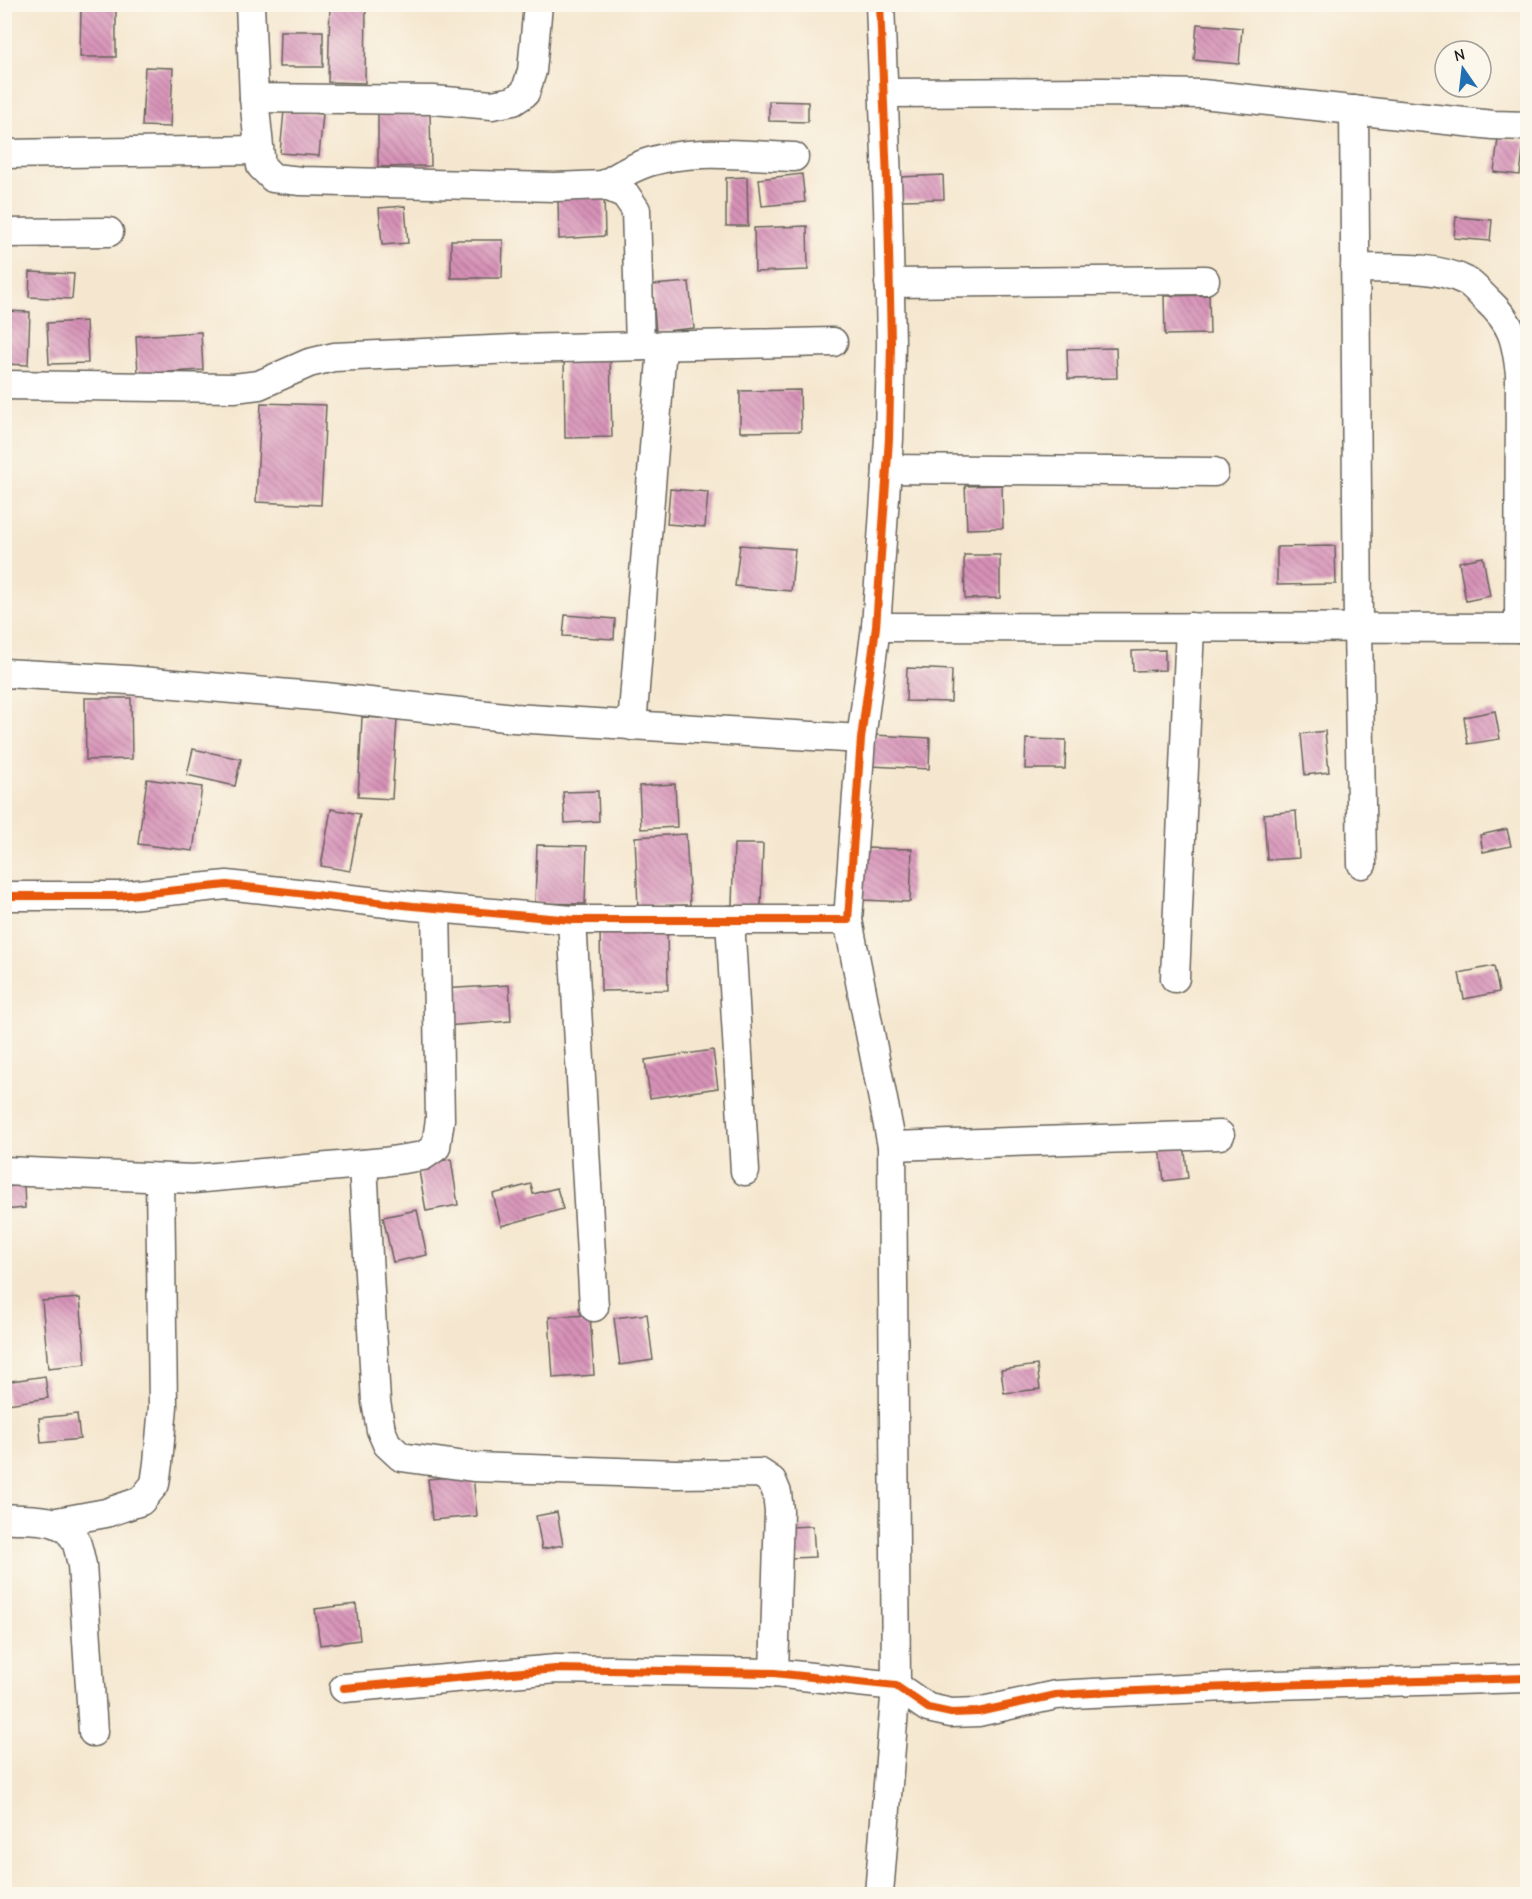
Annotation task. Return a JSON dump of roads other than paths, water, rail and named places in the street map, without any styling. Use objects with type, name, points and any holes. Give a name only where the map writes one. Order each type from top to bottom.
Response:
[{"type":"street","points":[[250,4],[258,150],[261,166],[273,178],[301,181],[555,187],[604,185],[625,194],[636,210],[651,346],[632,726]]},
{"type":"street","points":[[254,98],[434,100],[492,105],[513,101],[525,93],[532,71],[538,4]]},
{"type":"street","points":[[879,1894],[886,1831],[896,1686],[892,1146],[848,920],[861,739],[876,627],[887,469],[891,343],[880,4]]},
{"type":"street","points":[[884,93],[1202,94],[1527,126]]},
{"type":"street","points":[[1354,110],[1362,864]]},
{"type":"street","points":[[4,154],[258,150]]},
{"type":"street","points":[[604,185],[648,162],[666,158],[694,154],[794,157]]},
{"type":"street","points":[[4,233],[109,232]]},
{"type":"street","points":[[876,627],[1523,628],[1520,374],[1516,345],[1510,327],[1492,305],[1468,282],[1453,276],[1430,271],[1355,268]]},
{"type":"street","points":[[890,283],[1205,280]]},
{"type":"street","points":[[4,385],[234,388],[259,385],[309,363],[334,357],[514,349],[833,342]]},
{"type":"street","points":[[887,469],[1214,472]]},
{"type":"street","points":[[1175,978],[1190,627]]},
{"type":"street","points":[[4,673],[129,680],[325,697],[514,718],[861,739]]},
{"type":"street","points":[[4,896],[119,896],[227,885],[435,908],[572,920],[848,920]]},
{"type":"street","points":[[4,1171],[193,1179],[363,1164],[423,1156],[436,1147],[440,1119],[435,908]]},
{"type":"street","points":[[572,920],[594,1306]]},
{"type":"street","points":[[730,920],[745,1171]]},
{"type":"street","points":[[892,1146],[1220,1135]]},
{"type":"street","points":[[363,1164],[376,1402],[381,1430],[387,1444],[400,1457],[473,1467],[676,1474],[760,1473],[772,1481],[777,1493],[779,1511],[774,1672]]},
{"type":"street","points":[[4,1518],[57,1522],[106,1513],[141,1501],[155,1484],[159,1463],[163,1406],[160,1178]]},
{"type":"street","points":[[57,1522],[68,1528],[75,1541],[82,1565],[93,1732]]},
{"type":"street","points":[[344,1688],[556,1669],[774,1672],[896,1686],[928,1708],[951,1713],[978,1712],[1056,1695],[1274,1685],[1527,1678]]}]
